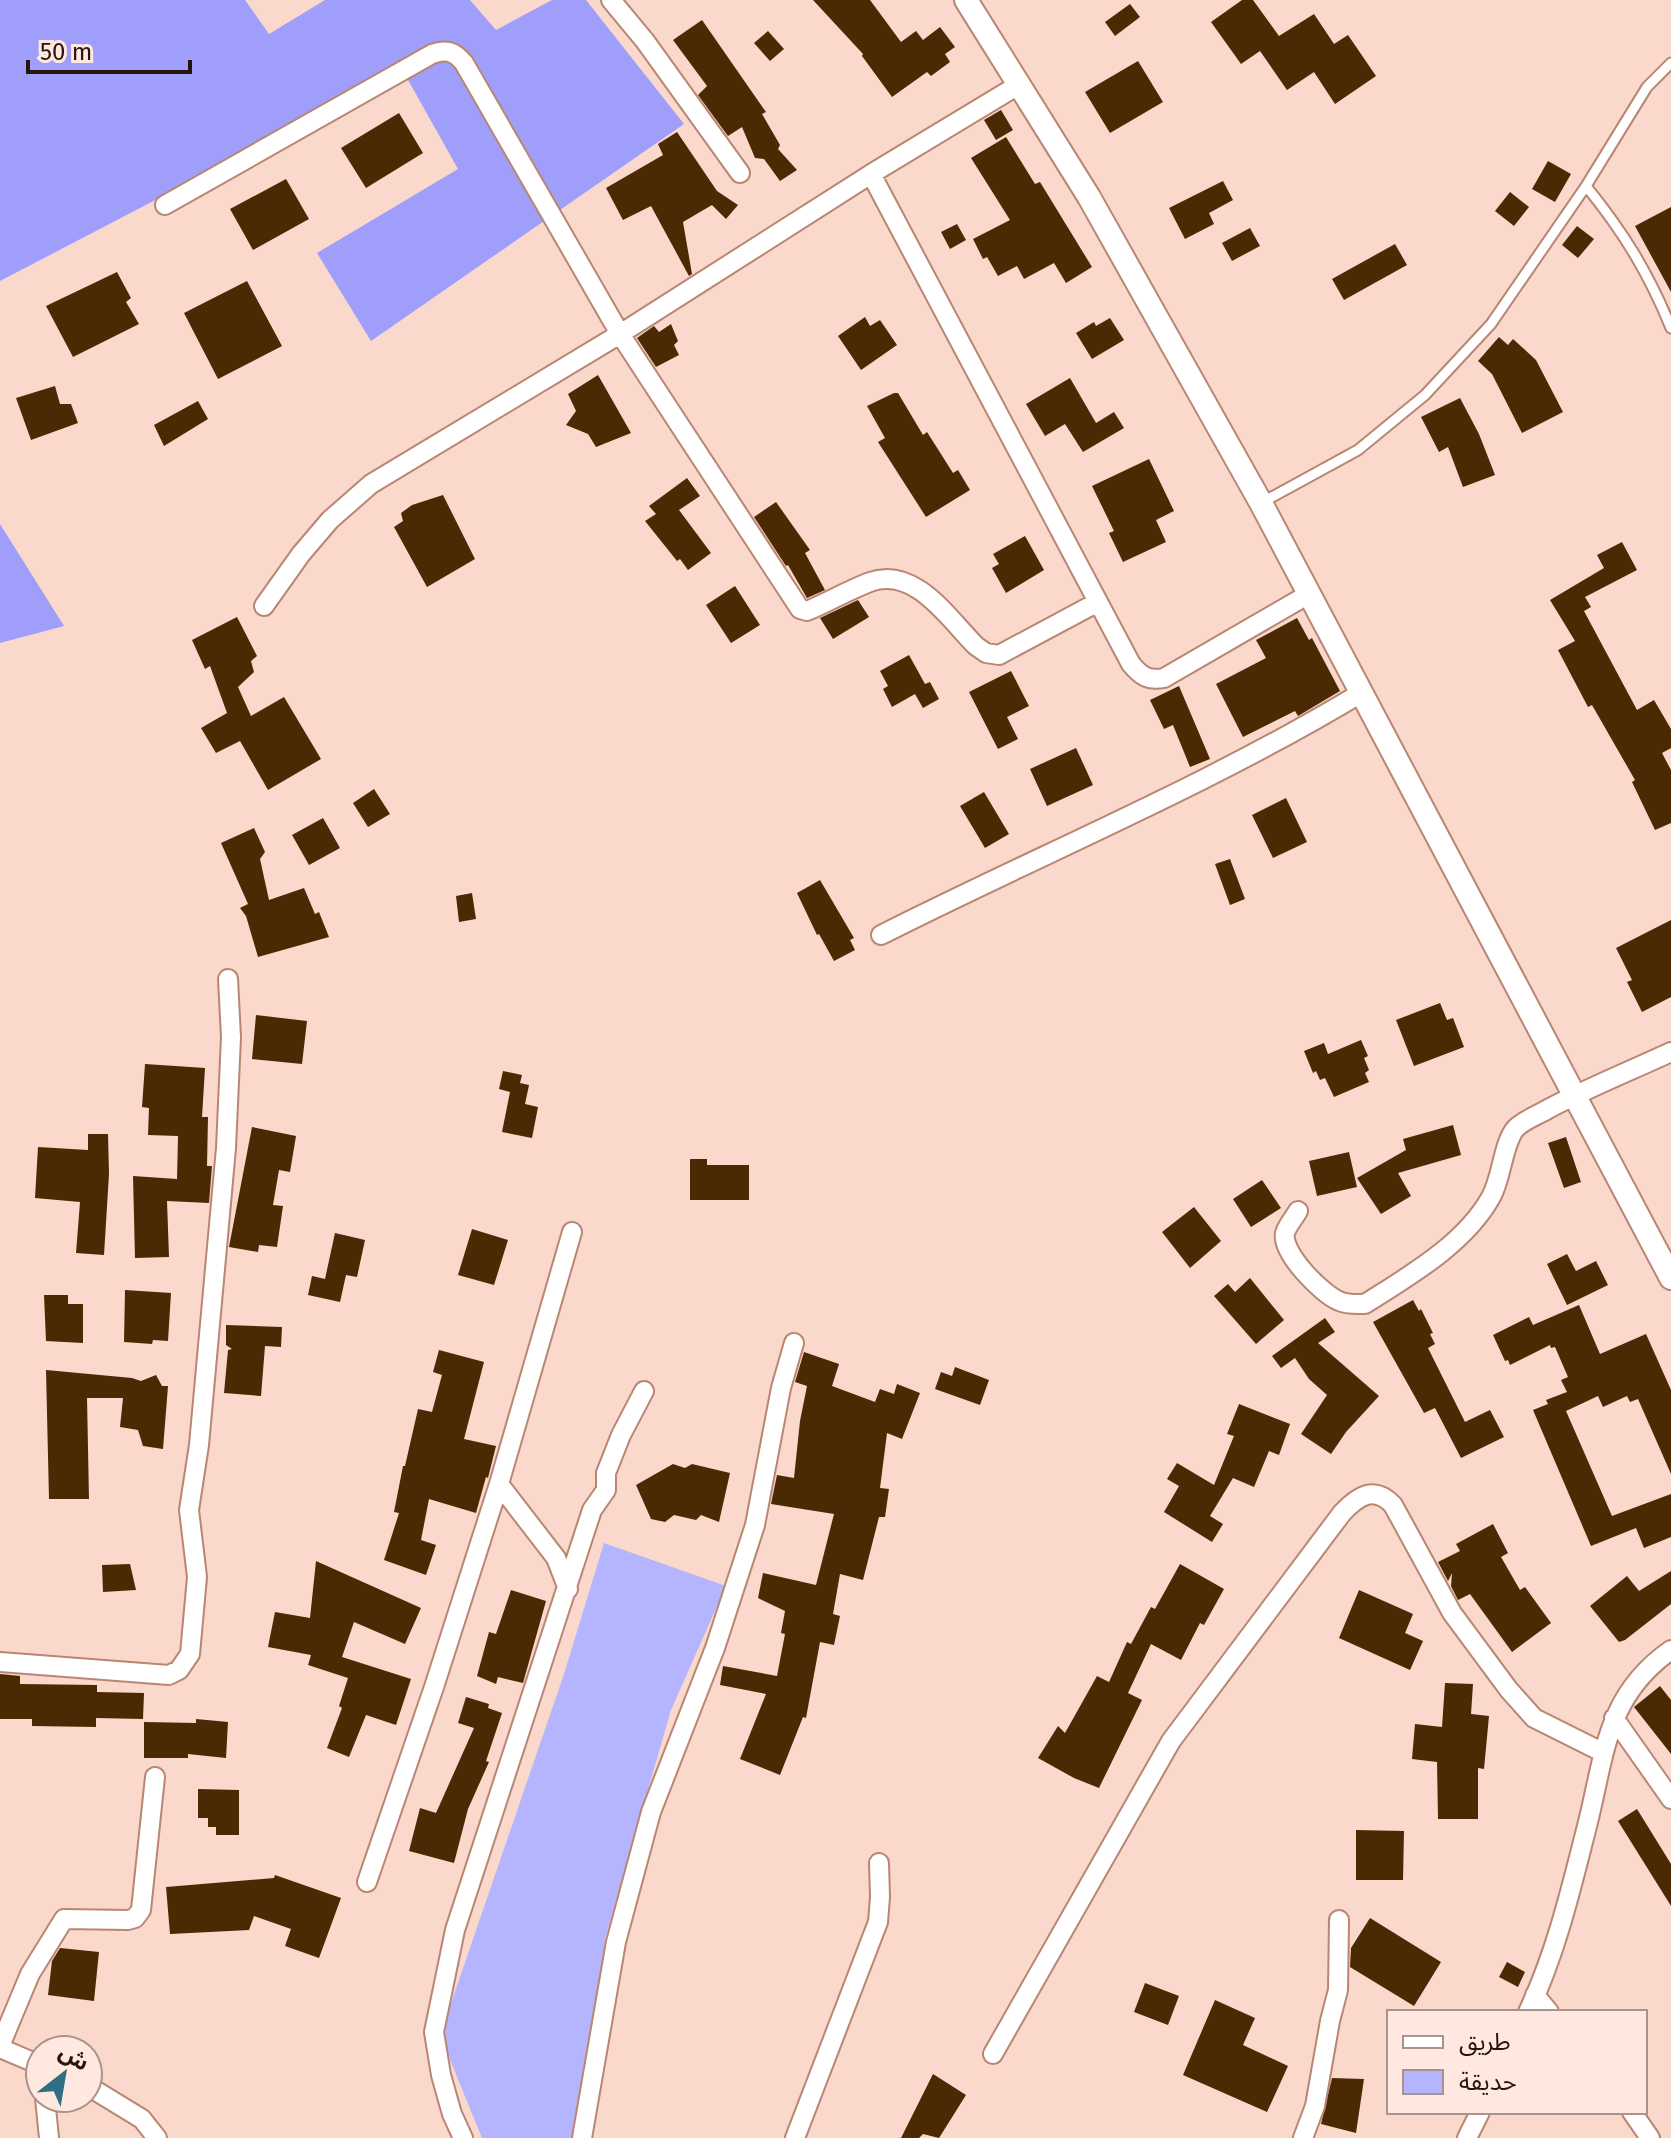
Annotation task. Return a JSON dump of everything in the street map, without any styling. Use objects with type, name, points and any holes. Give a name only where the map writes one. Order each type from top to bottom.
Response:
[{"type":"street","points":[[611,0],[645,41],[740,173]]},
{"type":"street","points":[[966,0],[1089,197],[1261,503],[1671,1278]]},
{"type":"street","points":[[165,205],[432,54],[451,52],[464,63],[620,334],[800,609],[807,611],[873,581],[894,579],[916,586],[976,646],[986,653],[999,655],[1098,602]]},
{"type":"street","points":[[264,606],[330,520],[371,484],[620,334],[871,174],[1020,84]]},
{"type":"street","points":[[871,174],[1131,664],[1140,674],[1152,680],[1164,678],[1309,594]]},
{"type":"street","points":[[881,935],[1211,776],[1292,735],[1361,693]]},
{"type":"street","points":[[0,1662],[169,1675],[179,1670],[190,1654],[197,1577],[189,1510],[199,1445],[226,1148],[231,1037],[228,979]]},
{"type":"street","points":[[1298,1211],[1285,1232],[1285,1245],[1291,1255],[1318,1286],[1338,1301],[1365,1304],[1446,1248],[1489,1201],[1499,1183],[1515,1129],[1575,1095],[1671,1052]]},
{"type":"street","points":[[367,1882],[499,1484],[572,1232]]},
{"type":"street","points":[[582,2138],[616,1942],[651,1812],[715,1648],[755,1525],[781,1388],[794,1343]]},
{"type":"street","points":[[463,2138],[452,2114],[441,2075],[434,2032],[455,1930],[592,1510],[606,1490],[606,1473],[644,1391]]},
{"type":"street","points":[[499,1484],[556,1558],[568,1589]]},
{"type":"street","points":[[993,2054],[1171,1741],[1342,1513],[1364,1494],[1375,1493],[1386,1497],[1393,1505],[1452,1613],[1509,1690],[1534,1718],[1602,1752]]},
{"type":"street","points":[[1532,2004],[1558,1934],[1588,1824],[1602,1752],[1614,1718],[1640,1679],[1671,1650]]},
{"type":"street","points":[[1614,1718],[1671,1799]]},
{"type":"street","points":[[24,2058],[0,2047],[30,1974],[64,1919],[128,1920],[135,1918],[141,1910],[155,1777]]},
{"type":"street","points":[[795,2138],[878,1922],[879,1863]]},
{"type":"street","points":[[1303,2138],[1315,2106],[1338,1990],[1339,1920]]},
{"type":"street","points":[[104,2096],[142,2119],[157,2138]]},
{"type":"street","points":[[47,2114],[49,2138]]},
{"type":"street","points":[[1467,2138],[1479,2114]]},
{"type":"street","points":[[1633,2114],[1650,2138]]},
{"type":"lane","points":[[1261,503],[1358,450],[1425,395],[1491,324],[1586,186],[1647,87],[1671,63]]},
{"type":"lane","points":[[1586,186],[1621,229],[1656,292],[1671,328]]},
{"type":"green space","points":[[604,1543],[726,1586],[671,1710],[605,1939],[599,2016],[586,2079],[577,2102],[574,2138],[482,2138],[444,2045],[448,2012],[564,1674]]},
{"type":"shaded area","points":[[0,0],[245,0],[269,34],[325,0],[470,0],[496,30],[552,0],[586,0],[684,124],[371,341],[317,253],[458,169],[403,71],[0,281]]},
{"type":"shaded area","points":[[0,524],[64,626],[0,643]]},
{"type":"building","points":[[813,0],[870,0],[901,42],[916,31],[923,40],[940,27],[955,47],[945,54],[950,62],[931,76],[927,72],[892,97],[863,54]]},
{"type":"building","points":[[1242,0],[1253,0],[1279,36],[1314,14],[1334,44],[1348,35],[1376,76],[1335,104],[1314,72],[1287,90],[1260,51],[1241,64],[1211,22]]},
{"type":"building","points":[[1130,4],[1140,17],[1115,36],[1105,22]]},
{"type":"building","points":[[702,20],[766,112],[762,114],[780,145],[778,149],[797,170],[780,181],[764,159],[755,158],[742,127],[728,136],[698,95],[707,86],[673,40]]},
{"type":"building","points":[[768,31],[784,49],[770,61],[754,43]]},
{"type":"building","points":[[1138,61],[1163,102],[1110,133],[1085,92]]},
{"type":"building","points":[[1001,110],[1013,130],[996,140],[984,120]]},
{"type":"building","points":[[399,113],[423,153],[366,188],[341,148]]},
{"type":"building","points":[[677,132],[717,191],[738,205],[726,219],[712,205],[683,222],[692,274],[689,276],[651,206],[623,220],[606,188],[663,155],[658,144]]},
{"type":"building","points":[[1006,137],[1035,184],[1040,182],[1092,267],[1066,283],[1054,263],[1024,279],[1017,266],[998,276],[987,257],[983,259],[973,239],[1010,220],[971,158]]},
{"type":"building","points":[[1548,161],[1571,174],[1555,202],[1532,189]]},
{"type":"building","points":[[286,179],[309,219],[253,250],[230,209]]},
{"type":"building","points":[[1223,181],[1233,200],[1209,213],[1214,224],[1185,239],[1169,208]]},
{"type":"building","points":[[1510,192],[1529,207],[1514,226],[1495,211]]},
{"type":"building","points":[[1671,207],[1671,292],[1635,226]]},
{"type":"building","points":[[957,224],[966,240],[950,249],[941,232]]},
{"type":"building","points":[[1577,226],[1594,239],[1578,258],[1562,245]]},
{"type":"building","points":[[1250,228],[1260,246],[1232,261],[1222,243]]},
{"type":"building","points":[[1395,244],[1407,265],[1344,300],[1332,279]]},
{"type":"building","points":[[117,272],[131,298],[126,302],[139,324],[73,357],[46,306]]},
{"type":"building","points":[[247,281],[282,346],[218,379],[184,313]]},
{"type":"building","points":[[865,317],[870,326],[880,320],[897,345],[861,370],[838,336]]},
{"type":"building","points":[[1110,318],[1124,340],[1092,359],[1076,333],[1094,322],[1096,326]]},
{"type":"building","points":[[671,324],[678,341],[674,345],[679,355],[656,367],[637,338],[654,326],[659,332]]},
{"type":"building","points":[[1499,337],[1508,345],[1513,339],[1536,360],[1563,412],[1522,433],[1492,374],[1478,361]]},
{"type":"building","points":[[598,375],[631,433],[596,447],[588,434],[566,425],[576,411],[568,394]]},
{"type":"building","points":[[1070,378],[1096,423],[1114,412],[1124,428],[1083,452],[1065,424],[1045,436],[1026,404]]},
{"type":"building","points":[[55,386],[60,404],[71,404],[78,423],[31,440],[16,398]]},
{"type":"building","points":[[898,393],[923,435],[927,432],[953,473],[958,470],[970,490],[926,517],[878,442],[885,438],[867,406]]},
{"type":"building","points":[[1460,398],[1479,434],[1495,475],[1463,487],[1448,447],[1439,452],[1421,417]]},
{"type":"building","points":[[198,401],[208,419],[164,446],[154,425]]},
{"type":"building","points":[[1149,459],[1174,511],[1156,520],[1166,542],[1123,562],[1109,533],[1114,531],[1092,486]]},
{"type":"building","points":[[687,478],[700,496],[679,510],[711,553],[688,570],[645,521],[656,514],[649,506]]},
{"type":"building","points":[[443,495],[475,559],[427,587],[394,527],[403,521],[401,513],[412,505]]},
{"type":"building","points":[[776,502],[810,550],[805,553],[825,590],[807,598],[754,517]]},
{"type":"building","points":[[1025,536],[1044,570],[1006,593],[992,568],[999,564],[993,554]]},
{"type":"building","points":[[1622,542],[1637,570],[1585,597],[1591,607],[1584,611],[1637,710],[1654,700],[1671,729],[1671,748],[1662,753],[1671,770],[1671,823],[1655,830],[1632,782],[1635,780],[1592,705],[1588,707],[1558,650],[1575,641],[1550,600],[1604,568],[1597,555]]},
{"type":"building","points":[[735,586],[760,625],[731,643],[706,605]]},
{"type":"building","points":[[858,600],[869,617],[833,639],[820,618]]},
{"type":"building","points":[[237,617],[257,656],[251,661],[254,672],[238,687],[251,716],[284,697],[321,759],[268,790],[240,741],[216,753],[201,728],[227,713],[210,666],[205,669],[192,640]]},
{"type":"building","points":[[1297,618],[1309,640],[1312,638],[1340,691],[1298,716],[1295,711],[1243,737],[1216,684],[1266,658],[1256,640]]},
{"type":"building","points":[[909,655],[925,684],[930,682],[939,699],[923,708],[915,694],[892,707],[883,689],[888,686],[880,671]]},
{"type":"building","points":[[1011,671],[1029,706],[1007,717],[1018,739],[998,749],[969,692]]},
{"type":"building","points":[[1179,686],[1210,759],[1190,767],[1173,725],[1164,729],[1150,700]]},
{"type":"building","points":[[1076,748],[1093,785],[1047,806],[1030,769]]},
{"type":"building","points":[[374,789],[390,814],[368,827],[353,803]]},
{"type":"building","points":[[984,792],[1009,834],[985,848],[960,806]]},
{"type":"building","points":[[1286,798],[1307,842],[1273,858],[1252,815]]},
{"type":"building","points":[[323,818],[340,848],[309,865],[292,835]]},
{"type":"building","points":[[254,828],[265,852],[260,859],[269,900],[304,888],[315,914],[319,912],[329,937],[258,957],[246,916],[240,908],[248,904],[221,843]]},
{"type":"building","points":[[1230,859],[1245,899],[1230,905],[1215,864]]},
{"type":"building","points":[[820,880],[854,938],[850,940],[855,950],[834,961],[817,935],[797,893]]},
{"type":"building","points":[[472,893],[476,919],[459,922],[456,896]]},
{"type":"building","points":[[1671,920],[1671,997],[1642,1012],[1627,982],[1632,980],[1616,948]]},
{"type":"building","points":[[1440,1003],[1447,1020],[1453,1018],[1464,1047],[1414,1066],[1396,1020]]},
{"type":"building","points":[[256,1015],[307,1021],[302,1064],[252,1059]]},
{"type":"building","points":[[1361,1040],[1368,1056],[1364,1058],[1369,1070],[1365,1073],[1369,1082],[1334,1097],[1325,1078],[1320,1080],[1316,1071],[1313,1073],[1304,1051],[1324,1043],[1328,1054]]},
{"type":"building","points":[[145,1064],[205,1068],[202,1117],[208,1117],[207,1166],[212,1166],[209,1203],[167,1201],[169,1257],[135,1258],[133,1176],[177,1179],[178,1136],[148,1135],[149,1108],[142,1107]]},
{"type":"building","points":[[503,1071],[522,1075],[520,1083],[529,1085],[525,1104],[538,1107],[532,1138],[502,1132],[510,1092],[499,1089]]},
{"type":"building","points":[[1453,1125],[1461,1155],[1398,1173],[1411,1196],[1381,1214],[1357,1178],[1406,1150],[1403,1139]]},
{"type":"building","points":[[252,1127],[296,1136],[290,1172],[279,1170],[273,1205],[283,1206],[277,1247],[259,1245],[258,1252],[229,1247]]},
{"type":"building","points":[[88,1134],[108,1134],[104,1255],[76,1253],[80,1202],[35,1198],[38,1147],[88,1150]]},
{"type":"building","points":[[1566,1137],[1581,1182],[1564,1188],[1548,1143]]},
{"type":"building","points":[[1349,1152],[1357,1187],[1317,1196],[1309,1161]]},
{"type":"building","points":[[690,1159],[707,1159],[707,1165],[749,1165],[749,1200],[690,1200]]},
{"type":"building","points":[[1262,1180],[1281,1208],[1251,1227],[1233,1199]]},
{"type":"building","points":[[1194,1207],[1221,1241],[1190,1268],[1162,1232]]},
{"type":"building","points":[[472,1229],[508,1240],[494,1285],[458,1275]]},
{"type":"building","points":[[335,1233],[365,1240],[357,1277],[346,1275],[340,1302],[308,1295],[312,1276],[325,1279]]},
{"type":"building","points":[[1567,1254],[1576,1271],[1596,1261],[1608,1285],[1567,1305],[1547,1264]]},
{"type":"building","points":[[1250,1278],[1284,1320],[1256,1344],[1214,1296],[1228,1284],[1235,1292]]},
{"type":"building","points":[[125,1290],[171,1293],[168,1341],[153,1340],[152,1344],[124,1342]]},
{"type":"building","points":[[44,1295],[68,1295],[68,1304],[83,1304],[83,1343],[46,1341]]},
{"type":"building","points":[[1413,1300],[1433,1333],[1430,1334],[1435,1344],[1428,1348],[1465,1422],[1490,1410],[1504,1437],[1461,1458],[1435,1408],[1424,1413],[1373,1322]]},
{"type":"building","points":[[1579,1305],[1600,1354],[1646,1334],[1671,1390],[1671,1474],[1638,1399],[1630,1402],[1627,1396],[1603,1407],[1598,1396],[1566,1411],[1612,1516],[1671,1494],[1671,1537],[1644,1548],[1636,1528],[1591,1546],[1533,1410],[1548,1404],[1546,1400],[1567,1392],[1561,1380],[1568,1377],[1555,1347],[1551,1348],[1550,1345],[1510,1365],[1493,1335],[1529,1317],[1533,1325]]},
{"type":"building","points":[[1325,1318],[1335,1332],[1318,1343],[1379,1396],[1346,1432],[1331,1454],[1301,1434],[1327,1395],[1309,1379],[1295,1358],[1281,1368],[1272,1356]]},
{"type":"building","points":[[226,1325],[282,1327],[281,1347],[265,1346],[261,1396],[224,1393],[228,1350],[232,1349],[226,1345]]},
{"type":"building","points":[[439,1350],[484,1362],[464,1439],[496,1446],[476,1513],[429,1499],[421,1540],[436,1545],[426,1575],[384,1560],[399,1513],[394,1512],[418,1409],[432,1412],[442,1375],[433,1372]]},
{"type":"building","points":[[804,1352],[839,1364],[832,1386],[875,1402],[880,1389],[894,1394],[897,1384],[920,1393],[902,1439],[887,1433],[880,1488],[889,1489],[885,1517],[879,1517],[863,1580],[840,1574],[833,1614],[840,1616],[834,1645],[820,1642],[806,1718],[803,1717],[780,1775],[740,1759],[766,1694],[720,1685],[723,1666],[777,1676],[785,1634],[781,1633],[785,1611],[758,1598],[763,1573],[816,1585],[834,1514],[771,1504],[777,1475],[794,1478],[807,1386],[795,1382]]},
{"type":"building","points":[[955,1367],[989,1380],[980,1405],[935,1389],[941,1372],[952,1376]]},
{"type":"building","points":[[46,1370],[141,1381],[156,1375],[162,1386],[168,1386],[163,1449],[143,1446],[138,1430],[120,1427],[123,1398],[87,1398],[89,1499],[49,1499]]},
{"type":"building","points":[[1239,1404],[1290,1424],[1279,1455],[1269,1451],[1254,1487],[1233,1478],[1210,1516],[1223,1524],[1212,1542],[1164,1512],[1179,1486],[1167,1479],[1177,1463],[1214,1485],[1234,1436],[1227,1434]]},
{"type":"building","points":[[673,1464],[685,1468],[692,1464],[730,1473],[719,1522],[701,1515],[696,1520],[674,1515],[665,1522],[651,1519],[636,1485]]},
{"type":"building","points":[[1493,1524],[1508,1553],[1501,1557],[1520,1590],[1525,1587],[1551,1623],[1512,1652],[1470,1594],[1458,1600],[1451,1586],[1452,1573],[1448,1581],[1438,1562],[1460,1551],[1456,1544]]},
{"type":"building","points":[[316,1561],[421,1608],[405,1644],[354,1622],[342,1657],[411,1679],[396,1725],[366,1715],[349,1757],[327,1748],[342,1708],[339,1706],[348,1678],[308,1665],[311,1655],[268,1647],[275,1612],[310,1618]]},
{"type":"building","points":[[130,1564],[136,1590],[103,1592],[102,1565]]},
{"type":"building","points":[[1180,1564],[1224,1589],[1204,1625],[1200,1623],[1181,1660],[1151,1644],[1128,1693],[1142,1700],[1099,1788],[1038,1758],[1058,1726],[1065,1733],[1097,1676],[1109,1682],[1127,1642],[1131,1644],[1151,1607],[1155,1609]]},
{"type":"building","points":[[1671,1571],[1671,1604],[1625,1640],[1619,1642],[1590,1606],[1627,1576],[1639,1591]]},
{"type":"building","points":[[511,1590],[546,1601],[523,1683],[498,1677],[496,1684],[477,1676],[489,1632],[496,1634]]},
{"type":"building","points":[[1359,1590],[1413,1614],[1405,1633],[1423,1641],[1410,1670],[1339,1638]]},
{"type":"building","points":[[0,1674],[20,1676],[20,1684],[97,1685],[97,1692],[144,1693],[143,1719],[96,1718],[96,1727],[32,1726],[32,1719],[0,1719]]},
{"type":"building","points":[[1445,1683],[1473,1684],[1471,1714],[1489,1716],[1484,1769],[1478,1768],[1478,1819],[1438,1819],[1437,1762],[1412,1759],[1415,1724],[1442,1727]]},
{"type":"building","points":[[1660,1686],[1671,1700],[1671,1754],[1634,1707]]},
{"type":"building","points":[[466,1697],[489,1704],[488,1708],[502,1713],[486,1761],[489,1762],[468,1809],[454,1863],[409,1851],[420,1808],[436,1813],[474,1728],[458,1723]]},
{"type":"building","points":[[196,1719],[228,1722],[226,1758],[188,1754],[188,1758],[144,1758],[144,1722],[196,1723]]},
{"type":"building","points":[[198,1789],[239,1790],[239,1835],[216,1835],[216,1827],[208,1827],[208,1818],[198,1818]]},
{"type":"building","points":[[1637,1809],[1671,1864],[1671,1906],[1618,1821]]},
{"type":"building","points":[[1356,1830],[1404,1831],[1403,1880],[1356,1880]]},
{"type":"building","points":[[275,1875],[341,1898],[319,1958],[285,1946],[291,1929],[254,1916],[249,1930],[170,1934],[166,1887],[274,1878]]},
{"type":"building","points":[[1370,1918],[1441,1962],[1414,2006],[1350,1967],[1351,1948]]},
{"type":"building","points":[[60,1948],[99,1952],[94,2001],[48,1995],[52,1961]]},
{"type":"building","points":[[1507,1962],[1525,1972],[1518,1987],[1499,1977]]},
{"type":"building","points":[[1145,1983],[1179,1996],[1168,2025],[1134,2012]]},
{"type":"building","points":[[1215,2000],[1255,2018],[1243,2045],[1288,2066],[1267,2112],[1183,2075]]},
{"type":"building","points":[[933,2074],[966,2095],[939,2138],[923,2134],[919,2138],[901,2138]]},
{"type":"building","points":[[1332,2078],[1364,2079],[1356,2133],[1321,2124]]}]
